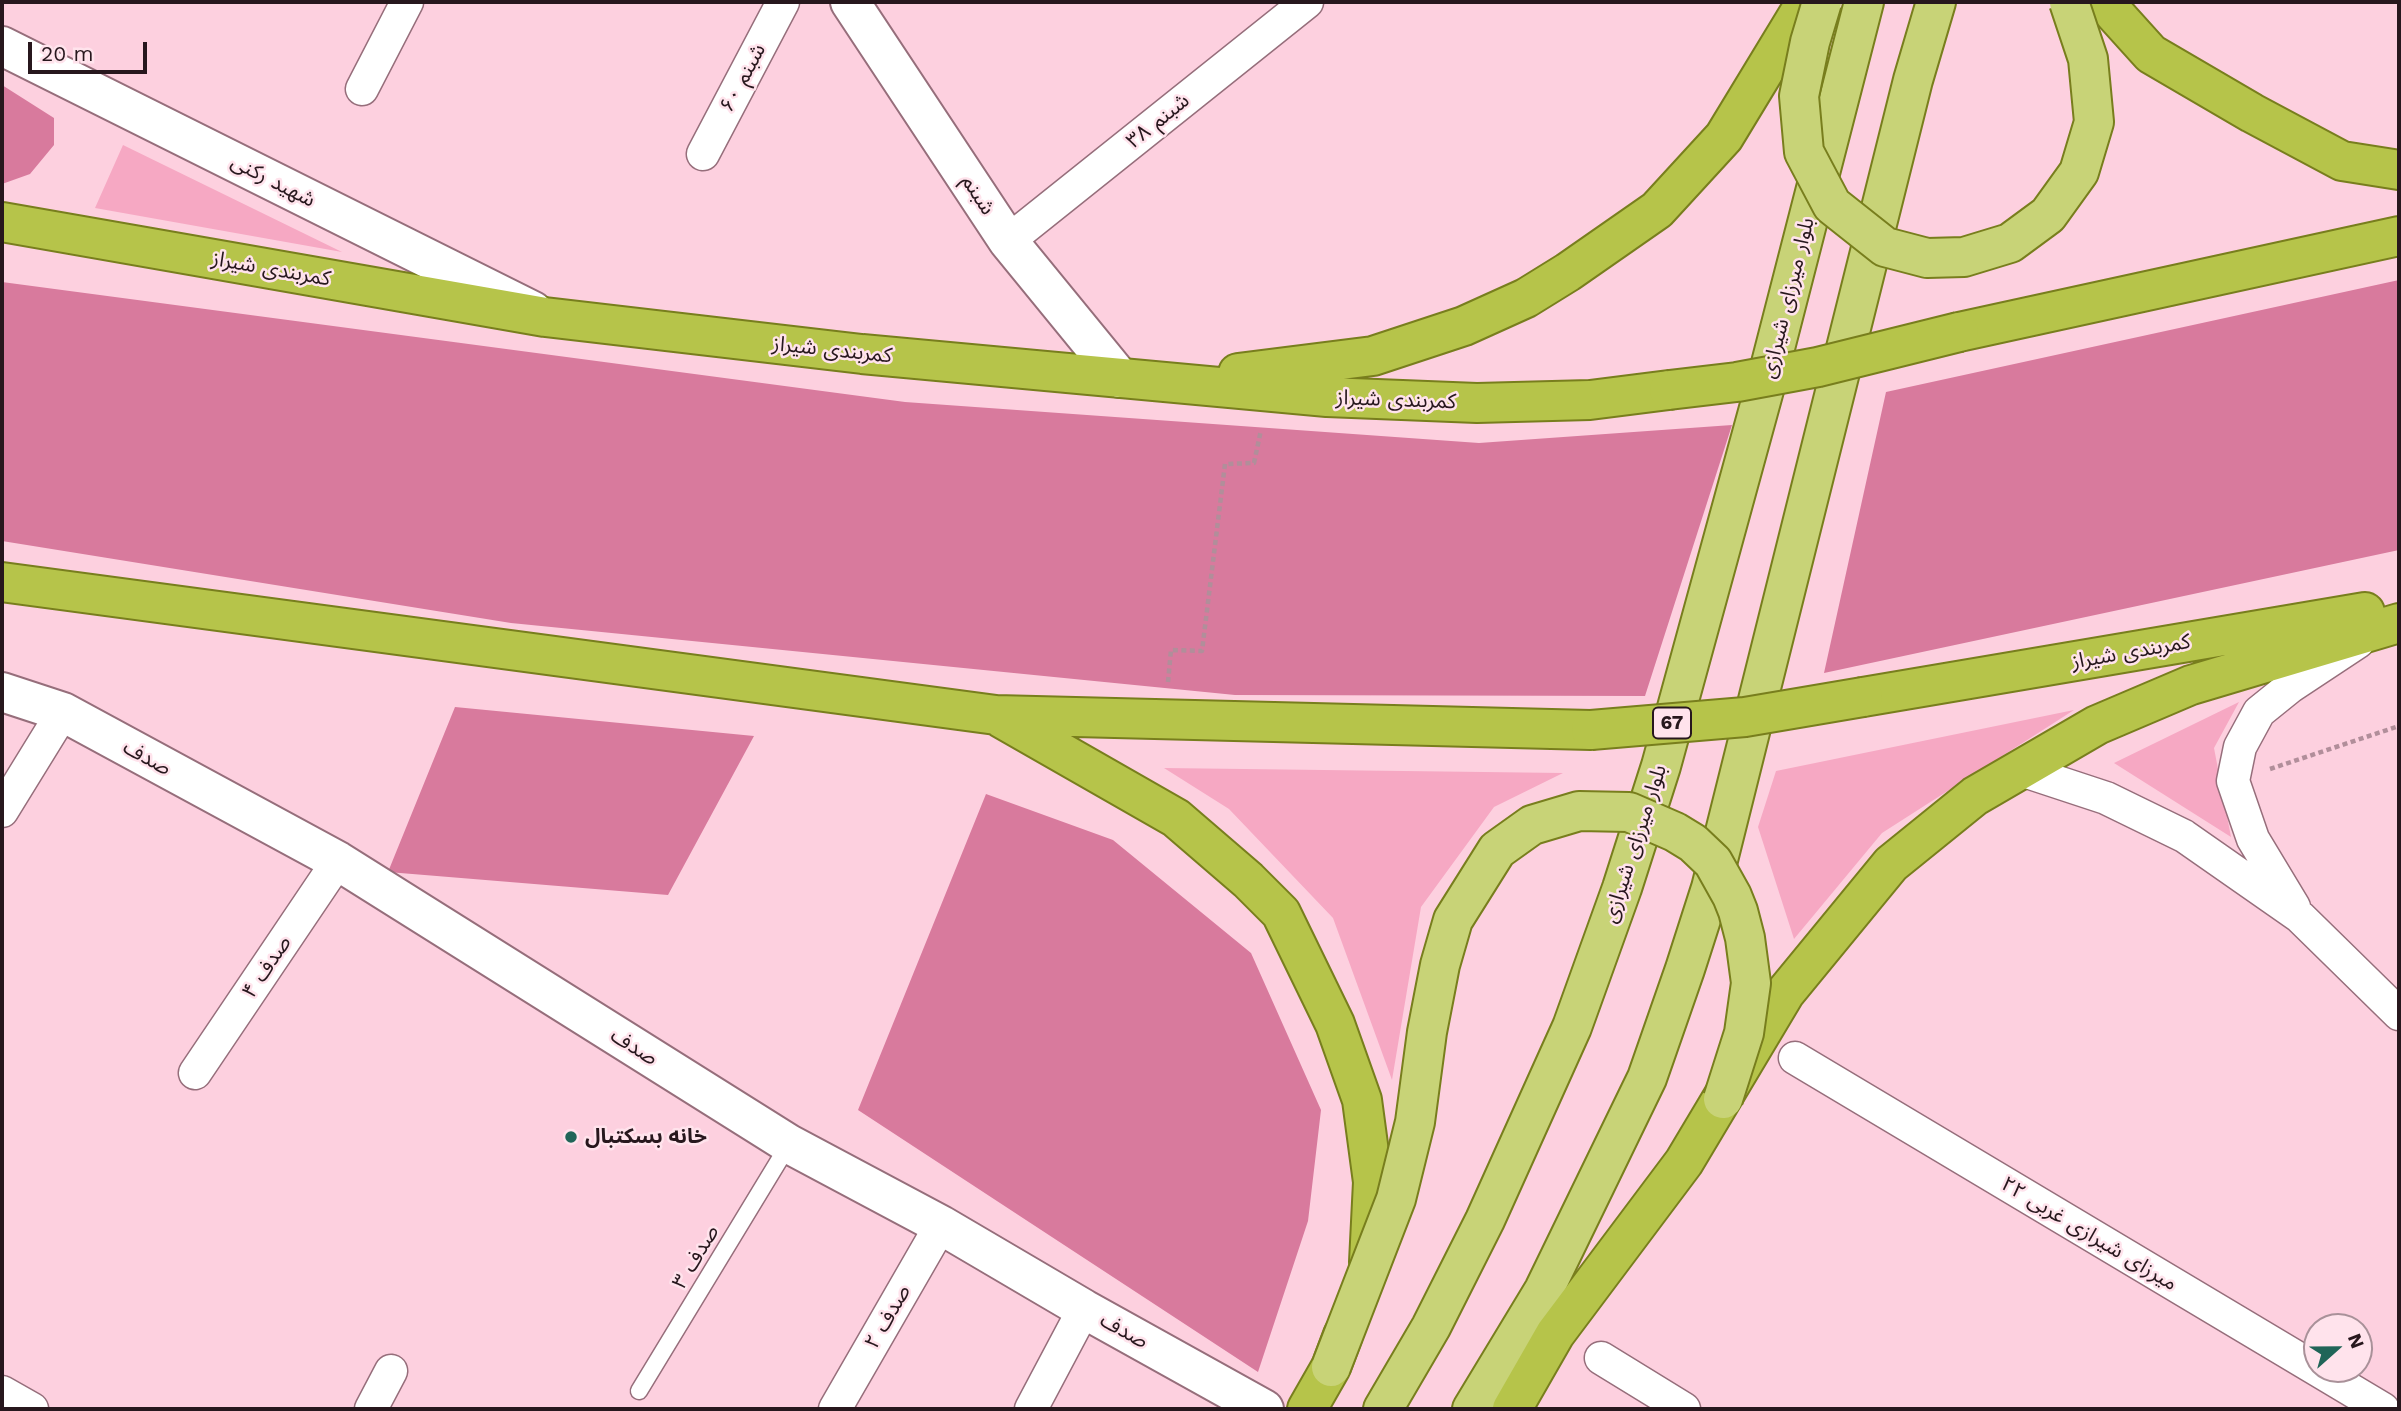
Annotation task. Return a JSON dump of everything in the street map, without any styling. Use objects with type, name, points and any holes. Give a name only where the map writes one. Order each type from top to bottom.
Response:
[{"type":"highway","points":[[1166,381],[1373,356],[1464,326],[1526,298],[1657,210],[1724,137],[1806,2]]},
{"type":"highway","points":[[2104,2],[2151,54],[2252,113],[2342,161],[2399,170]]},
{"type":"highway","name":"کمربندی شیراز","points":[[2,222],[545,317],[862,354],[1120,378],[1327,397],[1477,403],[1590,400],[1737,382],[1818,367],[1959,332],[2399,236]]},
{"type":"highway","points":[[2,582],[996,715],[1165,719]]},
{"type":"highway","points":[[1512,1409],[1555,1334],[1684,1162],[1785,993],[1891,864],[1975,796],[2097,724],[2191,685],[2391,620]]},
{"type":"highway","name":"کمربندی شیراز","points":[[1165,719],[1591,730],[1745,717],[1863,697],[2391,620]]},
{"type":"highway","points":[[996,715],[1176,818],[1248,880],[1281,913],[1335,1024],[1362,1100],[1373,1182],[1369,1267],[1331,1367],[1307,1409]]},
{"type":"main road","points":[[1822,2],[1810,42],[1799,96],[1804,152],[1832,205],[1885,247],[1927,258],[1964,257],[2010,243],[2048,215],[2079,172],[2094,122],[2088,59],[2069,2]]},
{"type":"main road","name":"بلوار میرزای شیرازی","points":[[1383,1409],[1432,1327],[1485,1220],[1572,1027],[1622,888],[1661,766],[1767,379],[1864,2]]},
{"type":"main road","points":[[1472,1409],[1544,1290],[1647,1078],[1685,969],[1714,876],[1913,80],[1936,2]]},
{"type":"main road","points":[[1331,1367],[1396,1199],[1415,1122],[1440,965],[1453,920],[1497,850],[1532,825],[1579,811],[1629,813],[1675,832],[1693,843],[1713,862],[1738,912],[1745,938],[1751,983],[1744,1033],[1723,1099]]},
{"type":"street","points":[[362,89],[407,2]]},
{"type":"street","name":"۶۰ شبنم","points":[[703,154],[783,2]]},
{"type":"street","name":"شبنم","points":[[850,2],[1008,241],[1120,378]]},
{"type":"street","name":"شبنم ۳۸","points":[[1008,241],[1307,2]]},
{"type":"street","name":"شهید رکنی","points":[[2,46],[545,317]]},
{"type":"street","points":[[2300,917],[2253,839],[2233,781],[2240,747],[2259,712],[2290,687],[2391,620]]},
{"type":"street","name":"صدف","points":[[2,692],[63,712],[338,862],[789,1143],[941,1225],[1264,1409]]},
{"type":"street","points":[[2,811],[63,712]]},
{"type":"street","points":[[2021,770],[2106,798],[2184,836],[2300,917],[2399,1014]]},
{"type":"street","name":"۴ صدف","points":[[195,1073],[338,862]]},
{"type":"street","name":"۲۲ میرزای شیرازی غربی","points":[[1795,1058],[2383,1409]]},
{"type":"street","name":"۲ صدف","points":[[835,1409],[941,1225]]},
{"type":"street","points":[[1031,1409],[1084,1308]]},
{"type":"street","points":[[1601,1358],[1684,1409]]},
{"type":"street","points":[[371,1409],[391,1371]]},
{"type":"street","points":[[2,1392],[32,1409]]},
{"type":"lane","name":"صدف ۳","points":[[639,1391],[789,1143]]},
{"type":"path","points":[[1165,719],[1171,650],[1202,651],[1225,464],[1254,463],[1269,391]]},
{"type":"path","points":[[2233,781],[2399,726]]},
{"type":"shaded area","points":[[2,85],[54,118],[54,145],[30,174],[2,184]]},
{"type":"shaded area","points":[[123,145],[342,252],[95,208]]},
{"type":"shaded area","points":[[2399,280],[2399,550],[1824,673],[1886,392]]},
{"type":"shaded area","points":[[2,282],[905,402],[1479,443],[1732,425],[1645,696],[1235,695],[511,623],[2,541]]},
{"type":"shaded area","points":[[2239,702],[2214,748],[2231,837],[2114,763]]},
{"type":"shaded area","points":[[455,707],[754,736],[668,895],[388,872]]},
{"type":"shaded area","points":[[2074,710],[1882,833],[1794,939],[1758,827],[1776,771]]},
{"type":"shaded area","points":[[1164,768],[1563,773],[1494,807],[1421,907],[1392,1080],[1333,918],[1229,809]]},
{"type":"shaded area","points":[[986,794],[1113,840],[1251,953],[1321,1110],[1308,1221],[1258,1372],[858,1110]]},
{"type":"place","name":"خانه بسکتبال","points":[[571,1137]]}]
